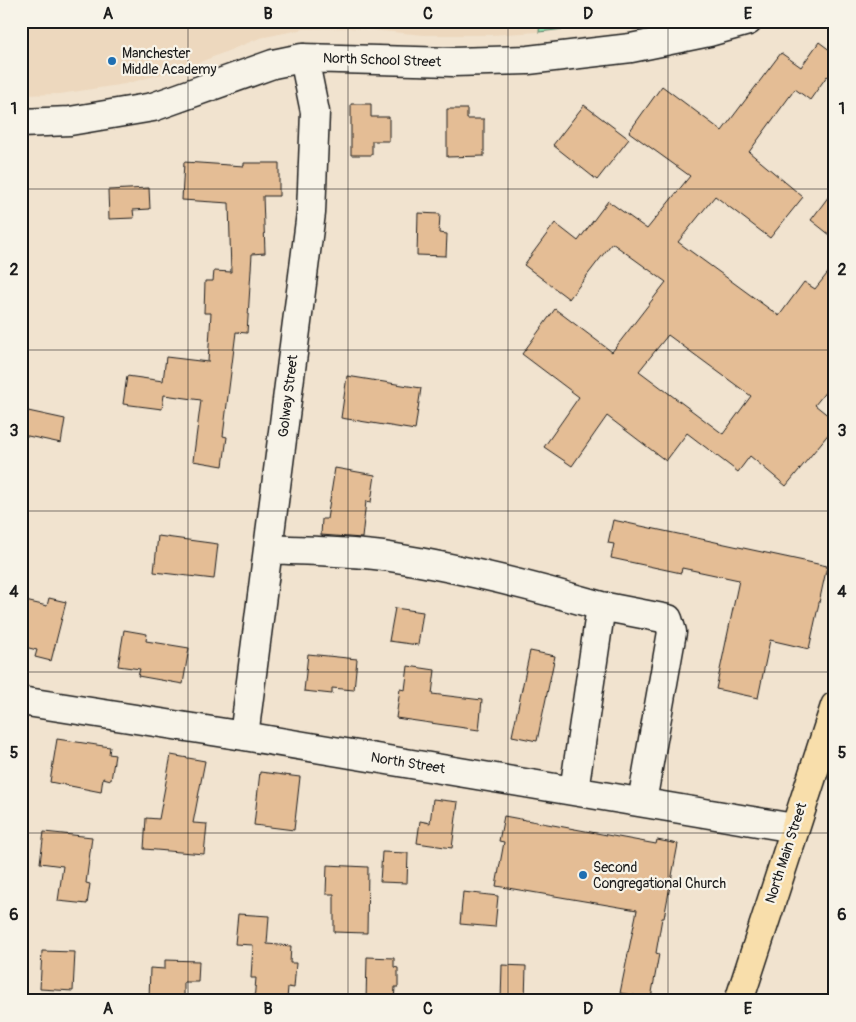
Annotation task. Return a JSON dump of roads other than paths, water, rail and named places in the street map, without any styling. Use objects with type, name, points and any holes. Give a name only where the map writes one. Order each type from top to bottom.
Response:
[{"type":"main road","name":"North Main Street","points":[[739,1001],[835,706]]},
{"type":"street","name":"North School Street","points":[[21,123],[70,121],[153,107],[273,64],[304,58],[453,62],[535,60],[631,48],[685,38],[748,21]]},
{"type":"street","name":"Golway Street","points":[[244,736],[311,213],[315,112],[304,58]]},
{"type":"street","points":[[268,549],[390,557],[532,586],[601,606],[668,619],[672,632],[642,802]]},
{"type":"street","points":[[574,790],[601,606]]},
{"type":"street","name":"North Street","points":[[21,701],[574,790],[794,828]]},
{"type":"place","name":"Manchester Middle Academy","points":[[112,61]]},
{"type":"place","name":"Second Congregational Church","points":[[583,875]]}]
